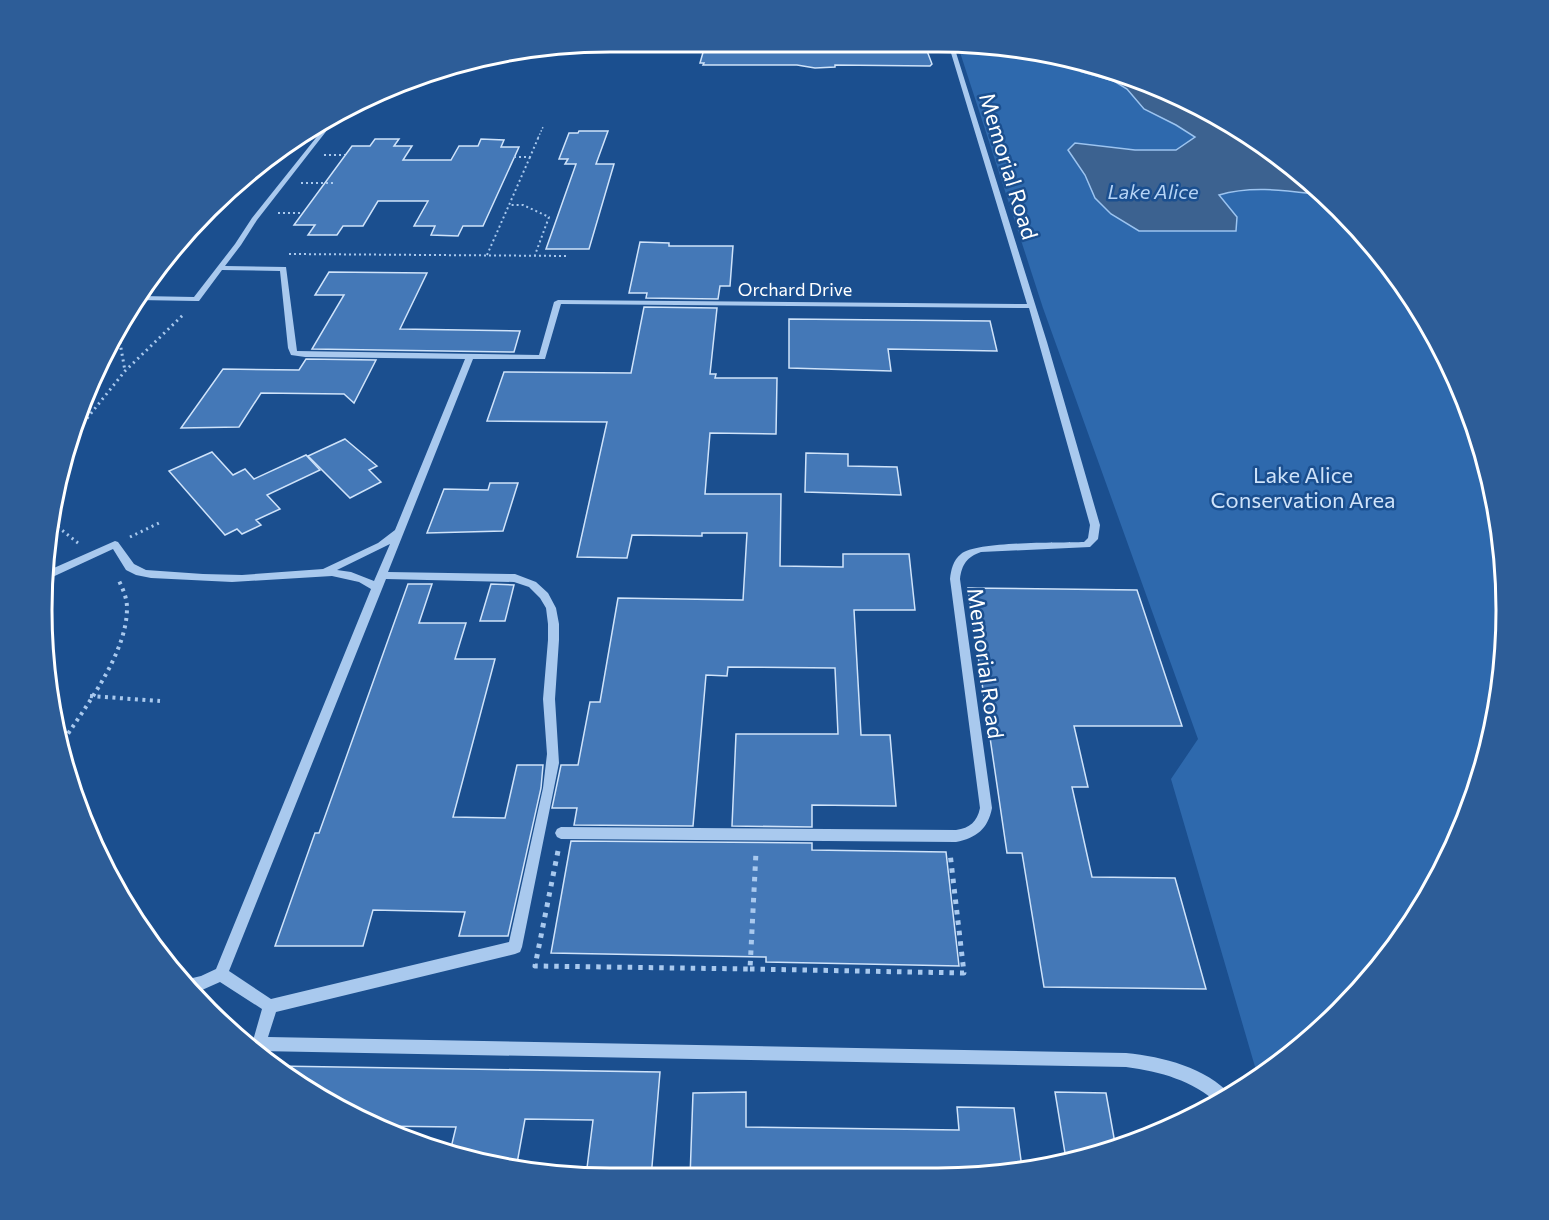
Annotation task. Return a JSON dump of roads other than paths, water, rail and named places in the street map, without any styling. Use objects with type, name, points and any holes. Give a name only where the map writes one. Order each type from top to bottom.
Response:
[{"type":"street","name":"Memorial Road","points":[[561,833],[948,836],[963,835],[977,829],[983,820],[986,808],[955,579],[956,567],[962,557],[976,550],[1078,547],[1087,545],[1093,539],[1095,532],[1032,306],[953,53]]},
{"type":"street","points":[[147,298],[196,299],[254,219],[325,131]]},
{"type":"street","points":[[197,984],[221,974],[470,357],[297,354],[292,348],[283,268],[220,268]]},
{"type":"street","name":"Orchard Drive","points":[[470,357],[542,357],[558,302],[1032,306]]},
{"type":"street","points":[[322,572],[373,549],[399,533]]},
{"type":"street","points":[[54,572],[115,544],[128,565],[148,574],[251,578],[322,572],[380,581],[515,578],[528,581],[540,590],[549,606],[556,637],[549,692],[553,731],[552,765],[515,947],[270,1006],[221,974]]},
{"type":"street","points":[[259,1043],[270,1006]]},
{"type":"street","points":[[265,1047],[1126,1060],[1152,1062],[1184,1071],[1205,1082],[1218,1093]]},
{"type":"water","name":"Lake Alice","points":[[1082,72],[1118,82],[1152,95],[1218,127],[1249,146],[1310,193],[1245,190],[1219,195],[1237,217],[1236,231],[1139,231],[1111,214],[1095,198],[1085,175],[1068,150],[1075,143],[1135,150],[1176,150],[1195,137],[1144,109],[1127,89],[1114,81]]},
{"type":"park label","name":"Lake Alice Conservation Area","points":[[1303,486]]}]
